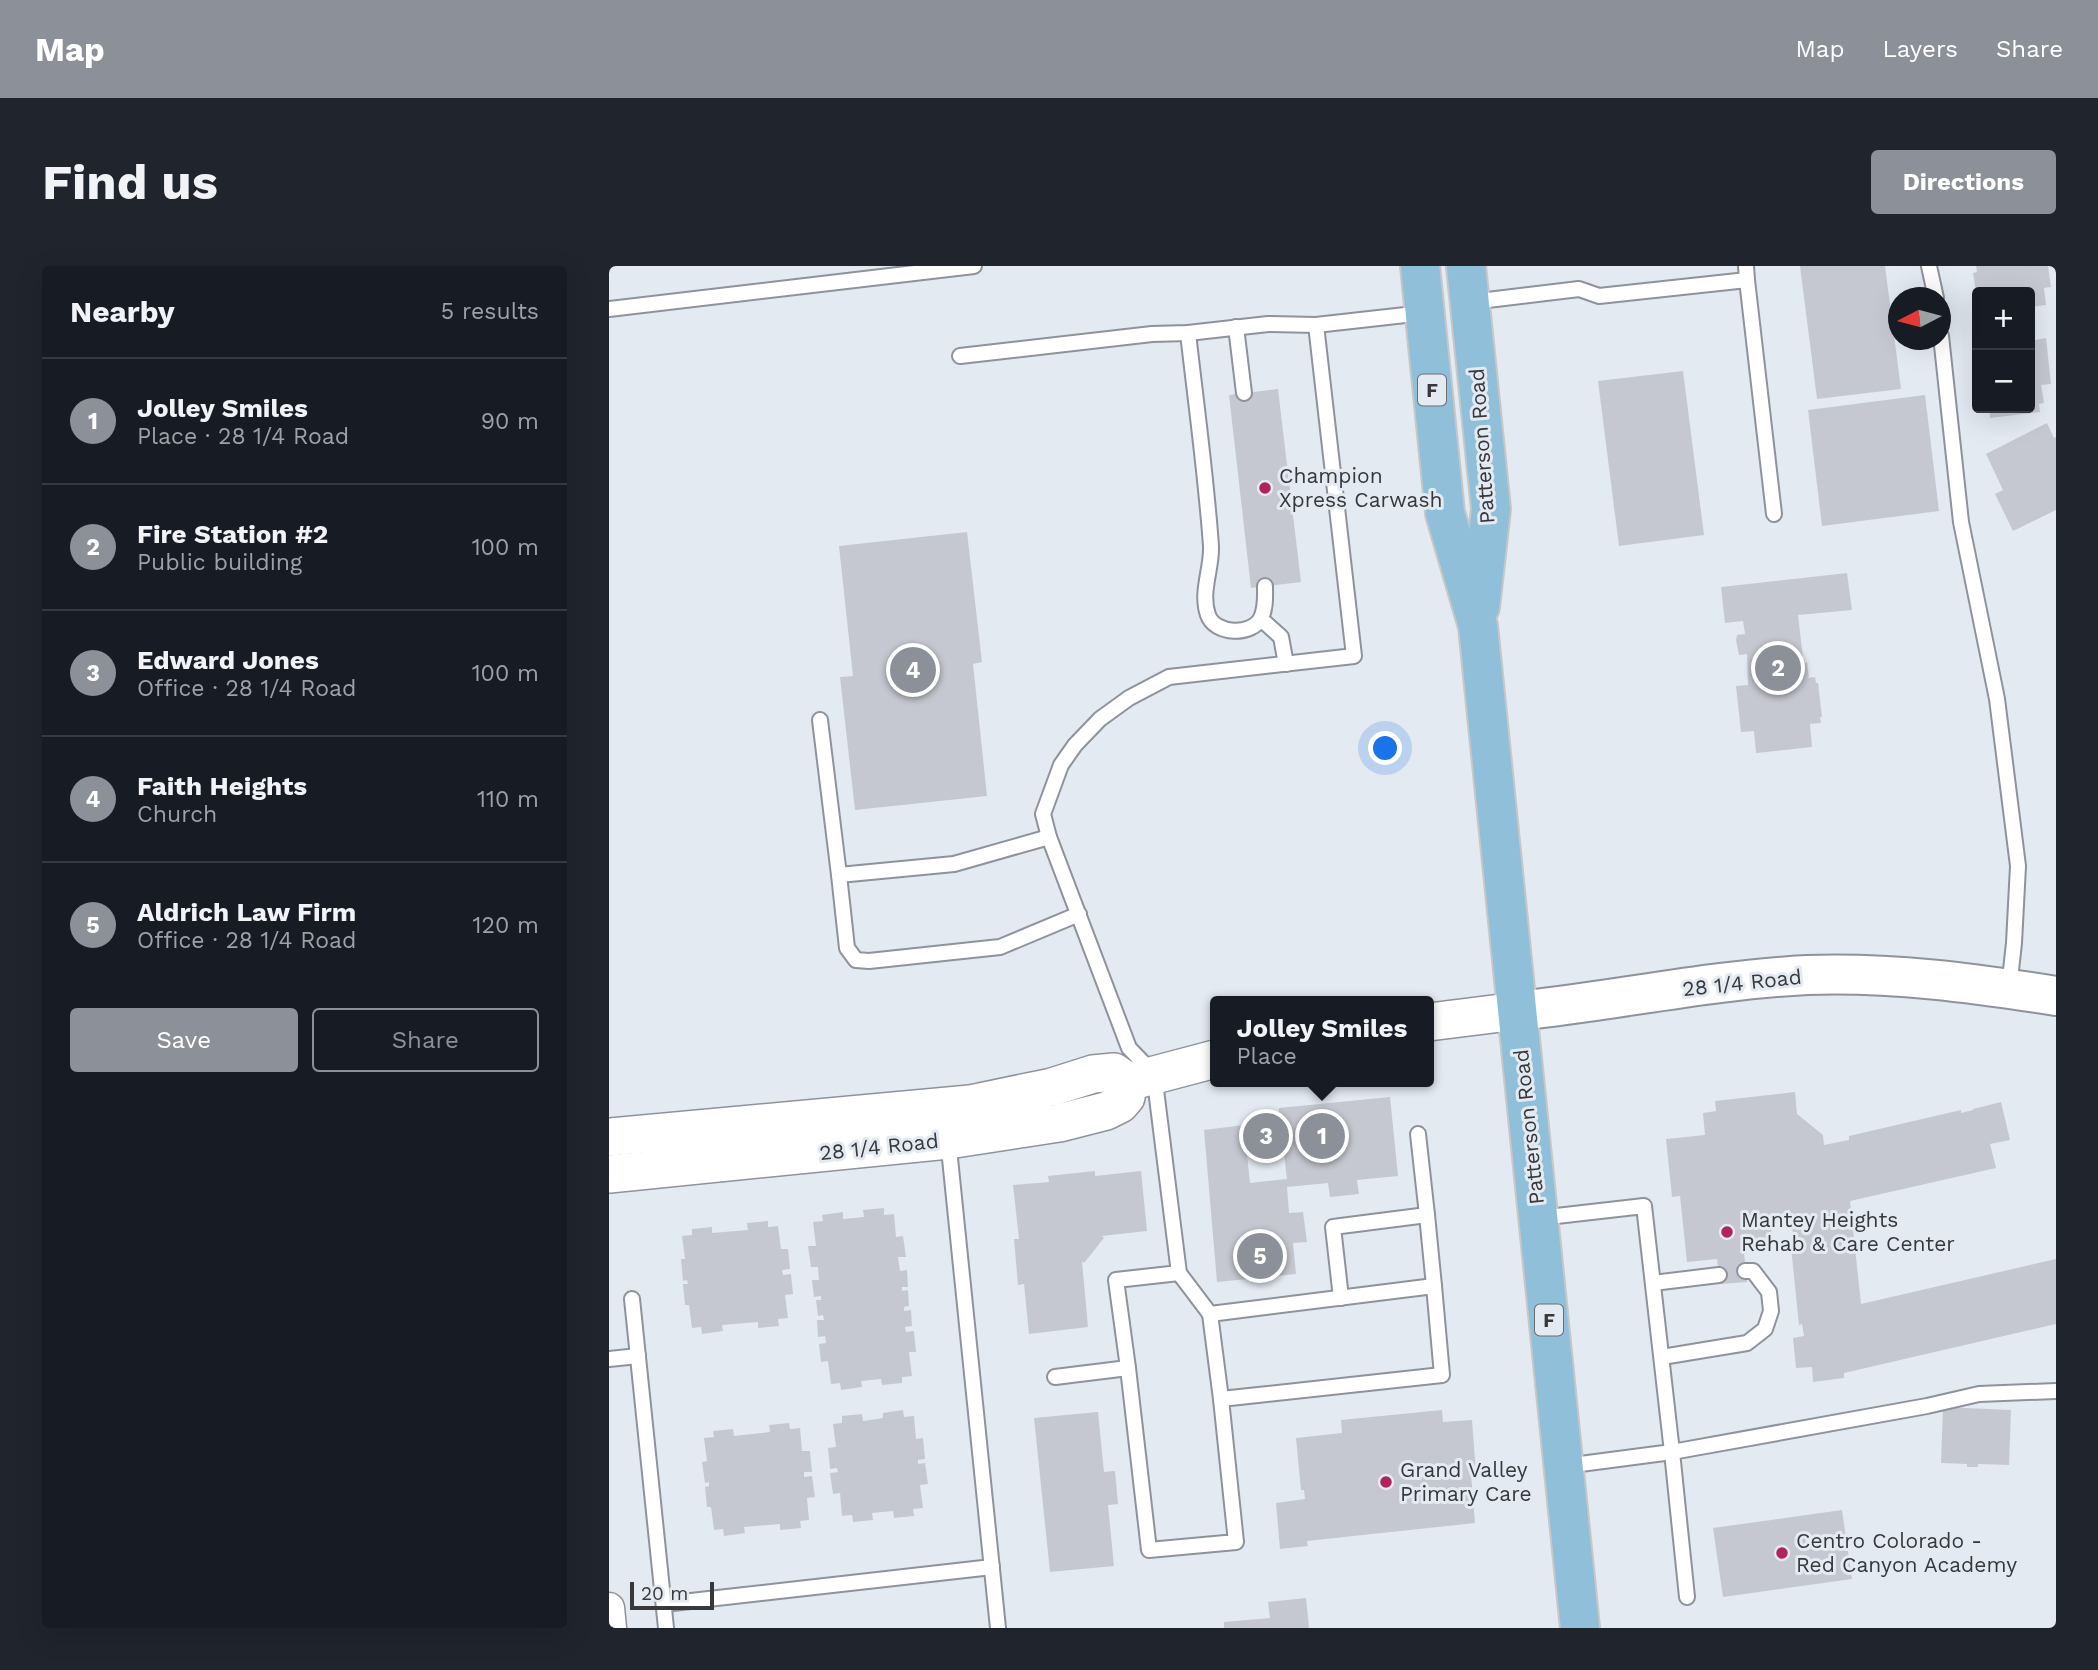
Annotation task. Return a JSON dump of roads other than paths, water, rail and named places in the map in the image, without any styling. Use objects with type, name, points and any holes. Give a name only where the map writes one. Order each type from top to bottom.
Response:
[{"type":"main road","name":"Patterson Road","points":[[1420,266],[1445,513],[1478,626],[1580,1628]]},
{"type":"main road","name":"Patterson Road","points":[[1468,284],[1491,509],[1478,626]]},
{"type":"main road","name":"28 1/4 Road","points":[[1517,1011],[1602,1002],[1741,981],[1808,975],[1936,979],[2056,996]]},
{"type":"street","name":"28 1/4 Road","points":[[1434,1021],[1517,1011]]},
{"type":"street","name":"28 1/4 Road","points":[[609,1174],[946,1123],[1015,1096],[1093,1074],[1114,1072],[1141,1078],[1210,1060]]},
{"type":"street","name":"28 1/4 Road","points":[[609,1137],[946,1123]]},
{"type":"street","points":[[609,1608],[611,1628]]},
{"type":"lane","points":[[609,309],[974,266]]},
{"type":"lane","points":[[1929,266],[1934,287]]},
{"type":"lane","points":[[1468,284],[1579,289],[1599,296],[1747,273],[1774,513]]},
{"type":"lane","points":[[960,356],[1151,334],[1188,333],[1268,324],[1316,326],[1425,313]]},
{"type":"lane","points":[[1179,1272],[1116,1280],[1149,1550],[1236,1542],[1210,1314],[1179,1272],[1141,1078],[1049,837],[1043,814],[1061,765],[1075,745],[1100,719],[1129,698],[1169,677],[1354,656],[1316,326]]},
{"type":"lane","points":[[1236,327],[1244,393]]},
{"type":"lane","points":[[1188,333],[1211,548],[1205,592],[1208,615],[1214,625],[1228,631],[1249,628],[1261,619],[1265,606],[1265,586]]},
{"type":"lane","points":[[1943,350],[1961,522],[1997,699],[2018,866],[2009,988]]},
{"type":"lane","points":[[1261,619],[1281,637],[1286,664]]},
{"type":"lane","points":[[820,720],[847,948],[856,960],[869,961],[1000,947],[1079,914]]},
{"type":"lane","points":[[839,875],[954,864],[1049,837]]},
{"type":"lane","points":[[946,1123],[999,1628]]},
{"type":"lane","points":[[1221,1399],[1442,1375],[1418,1134]]},
{"type":"lane","points":[[1539,1218],[1644,1206],[1687,1598]]},
{"type":"lane","points":[[1341,1298],[1333,1227],[1427,1215]]},
{"type":"lane","points":[[1662,1357],[1747,1343],[1765,1329],[1771,1311],[1769,1292],[1753,1271],[1745,1271]]},
{"type":"lane","points":[[1653,1283],[1719,1275]]},
{"type":"lane","points":[[1210,1314],[1434,1286]]},
{"type":"lane","points":[[632,1299],[666,1628]]},
{"type":"lane","points":[[609,1359],[638,1356]]},
{"type":"lane","points":[[1055,1377],[1128,1368]]},
{"type":"lane","points":[[1564,1466],[1672,1452],[1927,1406],[1979,1394],[2056,1391]]},
{"type":"lane","points":[[664,1604],[992,1567]]},
{"type":"place","name":"Champion Xpress Carwash","points":[[1265,488]]},
{"type":"place","name":"Fire Station #2","points":[[1778,668]]},
{"type":"place","name":"Faith Heights","points":[[913,670]]},
{"type":"place","name":"Edward Jones","points":[[1266,1136]]},
{"type":"place","name":"Jolley Smiles","points":[[1322,1136]]},
{"type":"place","name":"Mantey Heights Rehab & Care Center","points":[[1727,1232]]},
{"type":"place","name":"Aldrich Law Firm","points":[[1260,1256]]},
{"type":"place","name":"Grand Valley Primary Care","points":[[1386,1482]]},
{"type":"place","name":"Centro Colorado - Red Canyon Academy","points":[[1782,1553]]}]
